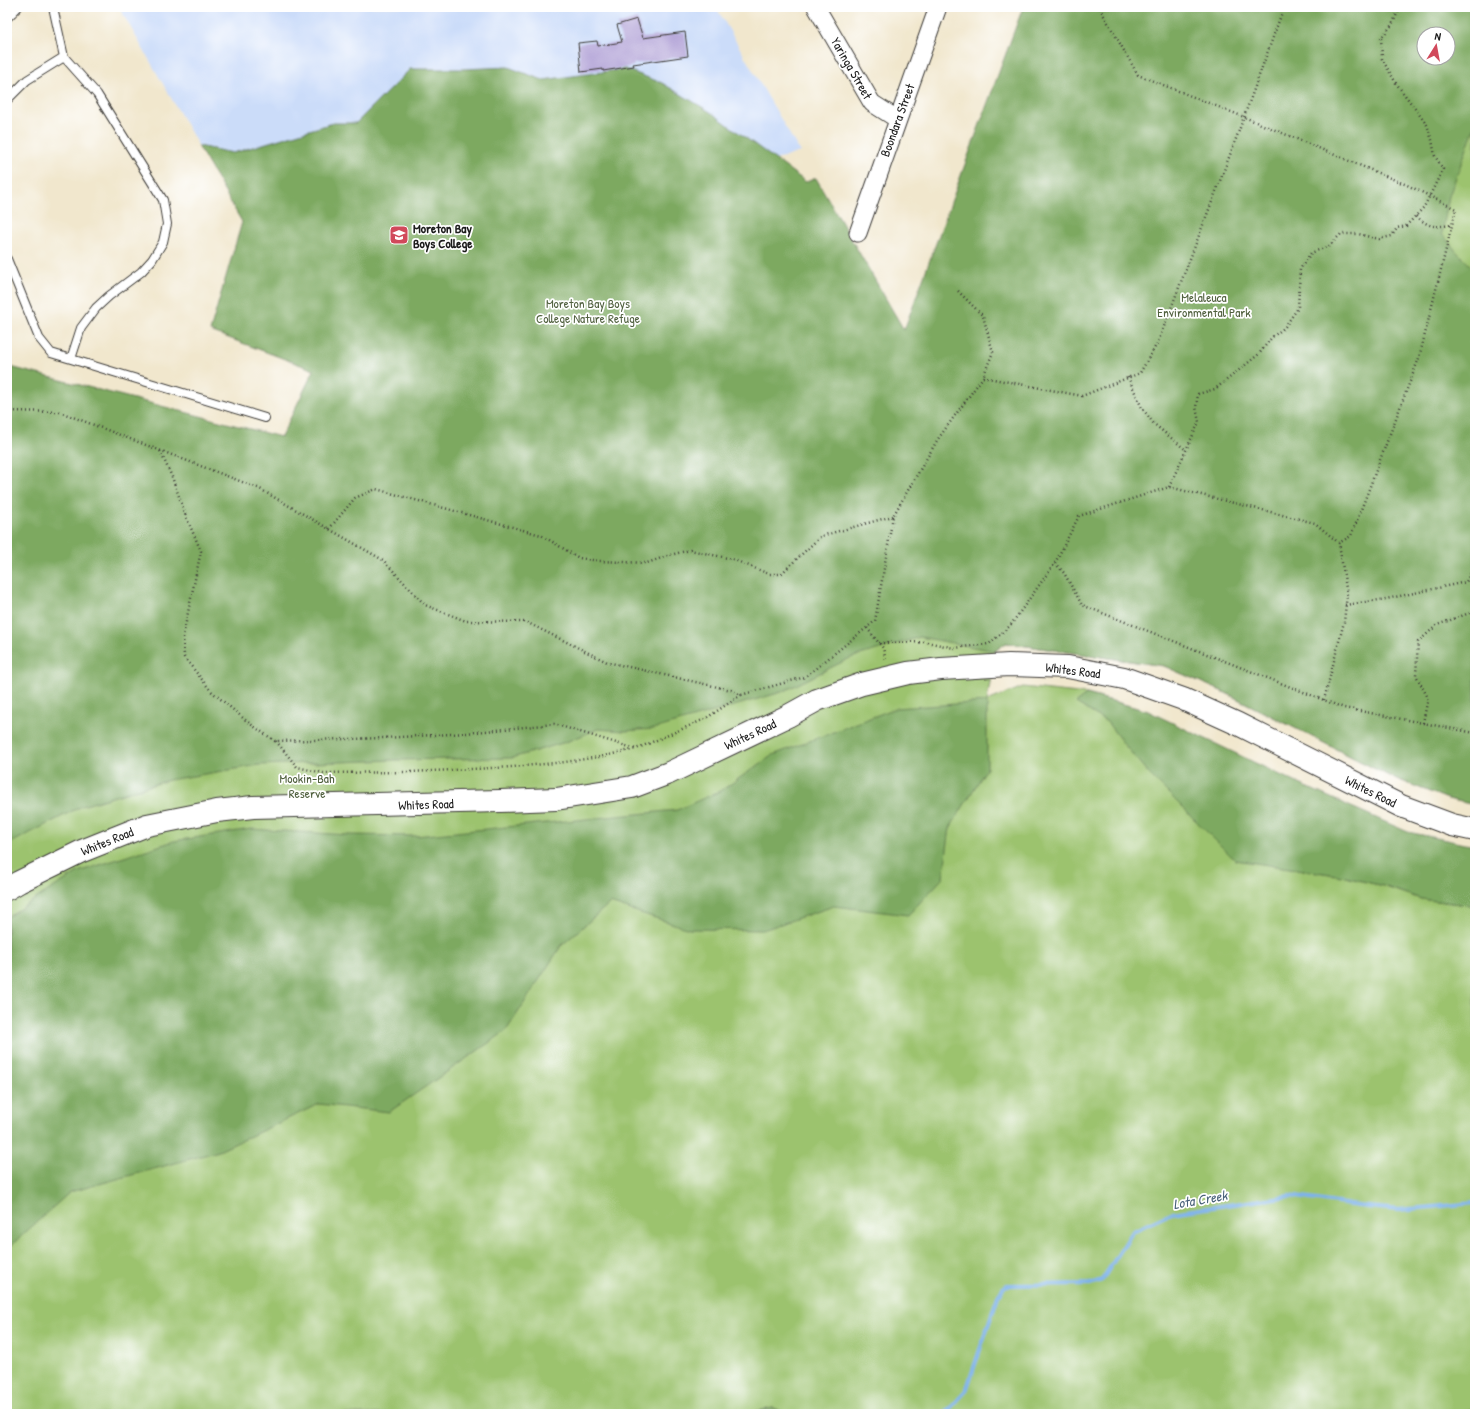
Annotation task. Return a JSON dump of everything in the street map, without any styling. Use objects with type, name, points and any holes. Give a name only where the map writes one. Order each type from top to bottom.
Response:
[{"type":"street","name":"Yaringa Street","points":[[816,7],[872,102],[897,119]]},
{"type":"street","name":"Boondara Street","points":[[858,233],[897,119],[938,7]]},
{"type":"street","name":"Whites Road","points":[[7,890],[19,882],[82,851],[147,825],[217,810],[556,799],[632,787],[668,773],[788,716],[817,700],[862,684],[908,673],[981,666],[1009,665],[1068,667],[1124,678],[1183,699],[1238,724],[1401,806],[1452,825],[1475,830]]},
{"type":"lane","points":[[7,18],[18,7]]},
{"type":"lane","points":[[53,7],[64,57],[97,94],[163,200],[167,224],[163,242],[152,260],[141,272],[100,304],[81,328],[71,359]]},
{"type":"lane","points":[[7,100],[27,80],[64,57]]},
{"type":"lane","points":[[7,259],[39,338],[51,353],[265,418]]},
{"type":"path","points":[[1099,7],[1138,75],[1244,117],[1407,185],[1456,209],[1419,358],[1351,536],[1339,543]]},
{"type":"path","points":[[983,377],[1082,396],[1140,373],[1158,342],[1244,117],[1284,7]]},
{"type":"path","points":[[1169,487],[1199,422],[1196,407],[1198,394],[1215,389],[1259,354],[1272,337],[1284,328],[1298,308],[1300,269],[1311,253],[1328,246],[1341,234],[1358,234],[1379,239],[1392,236],[1397,228],[1406,226],[1424,207],[1428,196],[1443,169],[1435,156],[1427,125],[1396,83],[1382,59],[1381,38],[1392,25],[1400,7]]},
{"type":"path","points":[[1416,216],[1425,224],[1432,226],[1452,226]]},
{"type":"path","points":[[160,450],[201,551],[183,636],[184,657],[211,691],[249,723],[275,741],[297,767],[323,773],[411,772],[513,767],[572,761],[626,752],[705,719],[741,695],[805,677],[875,621],[893,516],[938,439],[983,377],[993,352],[983,316],[958,291]]},
{"type":"path","points":[[1128,378],[1142,408],[1154,424],[1186,450]]},
{"type":"path","points":[[7,411],[60,412],[258,488],[383,560],[425,605],[466,621],[526,622],[607,662],[731,690],[741,695]]},
{"type":"path","points":[[879,643],[927,642],[954,648],[989,644],[1010,626],[1055,563],[1079,516],[1169,487],[1315,524],[1339,543],[1346,595],[1344,622],[1324,700]]},
{"type":"path","points":[[329,529],[355,498],[376,489],[541,535],[579,558],[599,562],[647,563],[690,550],[732,559],[770,574],[781,574],[821,536],[893,516]]},
{"type":"path","points":[[1055,563],[1064,573],[1082,605],[1344,708],[1475,733]]},
{"type":"path","points":[[1345,605],[1386,599],[1466,582],[1475,565]]},
{"type":"path","points":[[1423,723],[1428,698],[1416,675],[1418,642],[1437,626],[1475,611]]},
{"type":"path","points":[[866,628],[883,648]]},
{"type":"path","points":[[275,741],[384,738],[466,733],[554,724],[636,749]]},
{"type":"shaded area","name":"Moreton Bay Boys College","points":[[119,7],[716,7],[800,152],[297,318]]},
{"type":"green space","points":[[1023,7],[1475,7],[1475,805],[1448,799],[1389,776],[1226,693],[1164,666],[1006,643],[995,651],[987,701],[1023,687],[1087,694],[1148,711],[1266,864],[1337,875],[1383,886],[1421,899],[1475,906],[1475,1410],[1442,1414],[789,1414],[773,1408],[743,1414],[7,1414],[7,389],[400,500],[951,411]]},
{"type":"green space","points":[[1023,7],[1475,7],[1475,126],[1449,196],[1442,234],[1475,270],[1475,805],[1448,799],[1389,776],[1226,693],[1164,666],[1006,643],[995,651],[920,637],[850,658],[782,692],[654,729],[624,731],[598,729],[566,742],[512,758],[395,760],[259,765],[169,780],[82,806],[7,845],[7,366],[281,437],[314,370],[210,331],[242,222],[198,146],[233,153],[333,123],[356,123],[410,69],[508,67],[543,80],[625,69],[662,83],[712,113],[806,182],[816,178],[904,330]]},
{"type":"green space","points":[[1087,694],[1148,711],[1295,782],[1408,832],[1475,846],[1475,906],[1421,899],[1383,886],[1337,875],[1235,860],[1148,773],[1107,722],[1076,703]]},
{"type":"green space","points":[[987,702],[987,768],[950,828],[943,878],[908,915],[834,906],[763,930],[689,929],[610,903],[561,946],[506,1031],[389,1112],[319,1104],[219,1151],[70,1192],[7,1249],[7,917],[78,872],[174,841],[251,829],[348,835],[416,836],[677,810],[722,790],[773,755],[896,708]]},
{"type":"green space","points":[[773,1408],[789,1414],[743,1414]]},
{"type":"green space","points":[[1475,1410],[1475,1414],[1442,1414]]},
{"type":"building","points":[[637,19],[643,38],[685,32],[688,56],[633,64],[634,66],[603,71],[603,69],[581,72],[578,43],[597,41],[598,46],[622,42],[617,25]]},
{"type":"waterway","name":"Lota Creek","points":[[945,1414],[966,1391],[998,1296],[1003,1288],[1007,1285],[1090,1284],[1102,1280],[1133,1231],[1172,1213],[1289,1196],[1358,1206],[1399,1210],[1475,1203]]},
{"type":"place","name":"Moreton Bay Boys College","points":[[399,235]]},
{"type":"park label","name":"Melaleuca Environmental Park","points":[[1204,304]]},
{"type":"park label","name":"Moreton Bay Boys College Nature Refuge","points":[[588,310]]},
{"type":"park label","name":"Mookin-Bah Reserve","points":[[307,786]]}]
